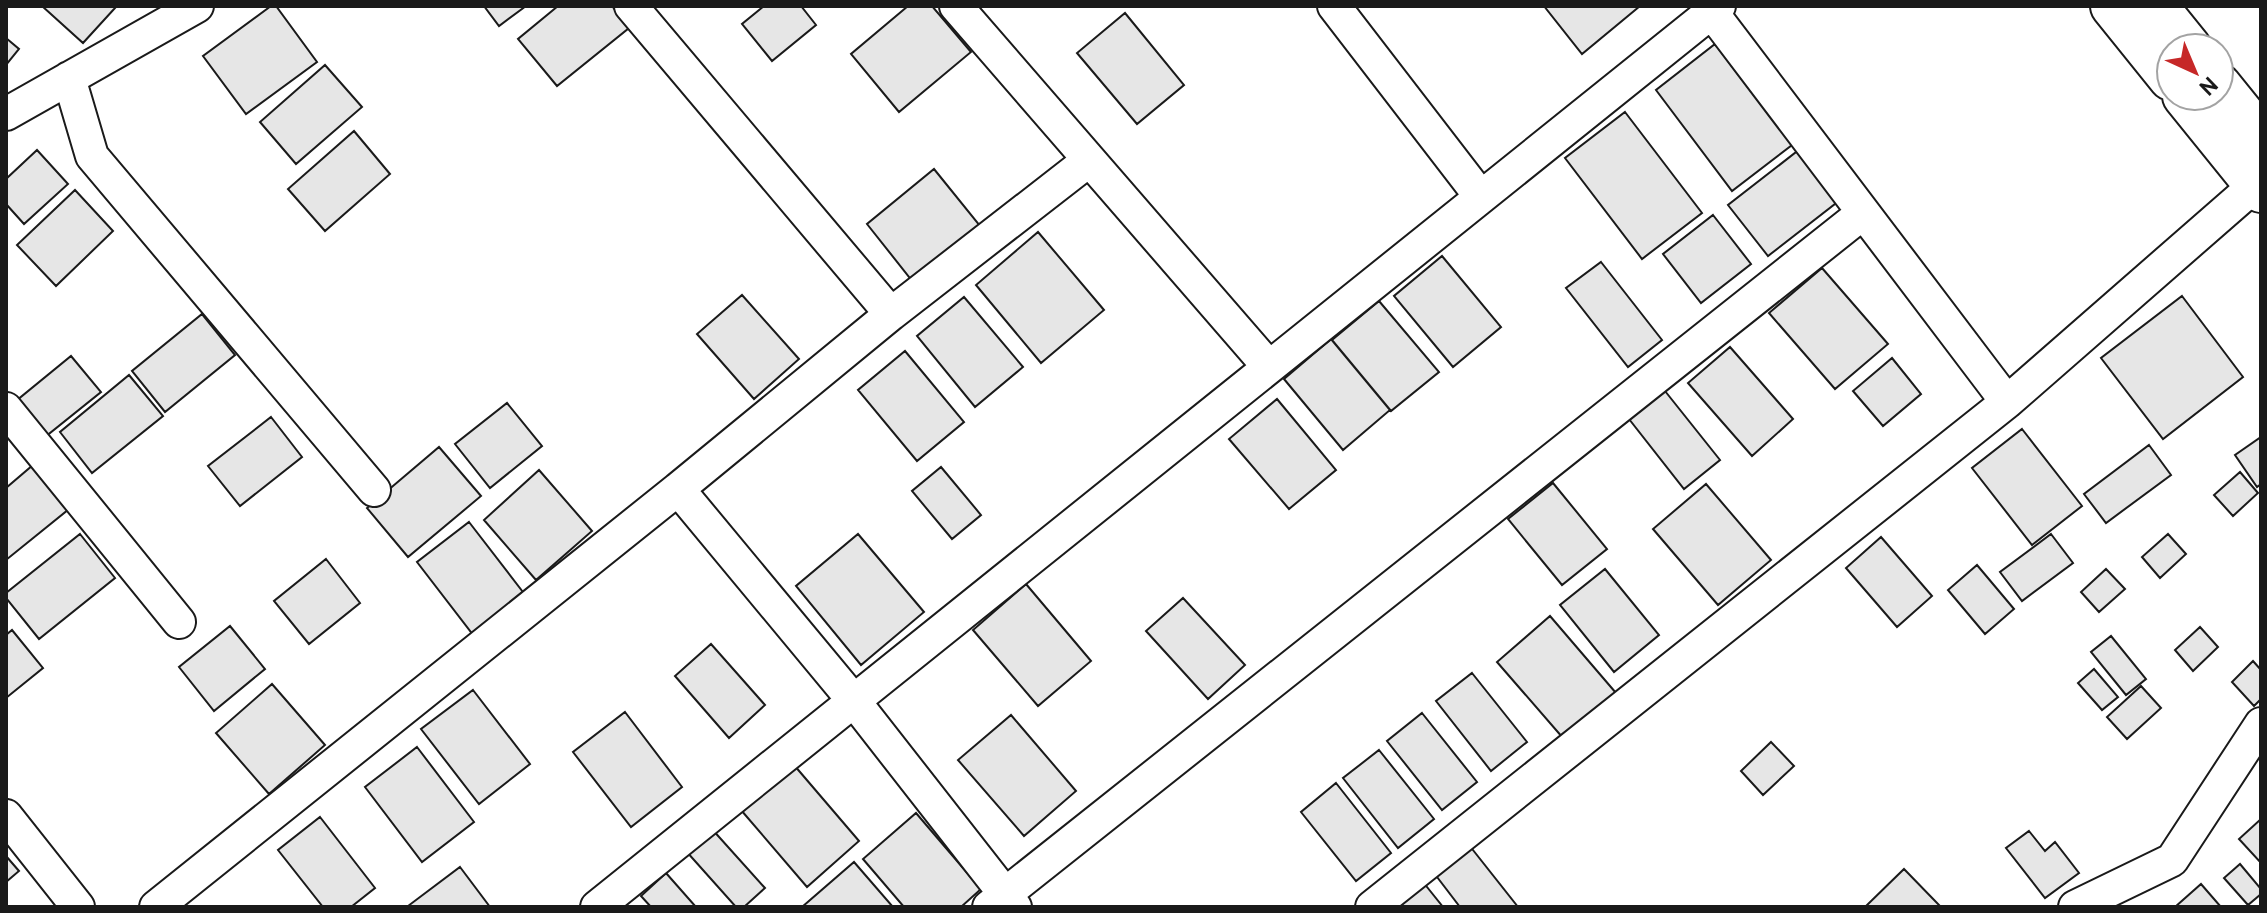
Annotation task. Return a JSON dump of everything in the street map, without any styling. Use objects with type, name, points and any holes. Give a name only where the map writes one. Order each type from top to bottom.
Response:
[{"type":"main road","points":[[2113,6],[2155,58]]},
{"type":"main road","points":[[2155,6],[2176,32]]},
{"type":"main road","points":[[2235,106],[2261,138]]},
{"type":"main road","points":[[2198,112],[2259,185]]},
{"type":"street","points":[[6,114],[197,6]]},
{"type":"street","points":[[631,6],[891,314]]},
{"type":"street","points":[[956,6],[1269,367]]},
{"type":"street","points":[[1334,6],[1481,197]]},
{"type":"street","points":[[597,907],[1712,8],[2007,402]]},
{"type":"street","points":[[69,78],[92,156],[374,490]]},
{"type":"street","points":[[156,907],[678,489],[891,314],[1088,161]]},
{"type":"street","points":[[1372,907],[2007,402],[2259,185]]},
{"type":"street","points":[[678,489],[854,701],[1003,903],[1863,213]]},
{"type":"street","points":[[6,409],[179,622]]},
{"type":"street","points":[[2075,907],[2172,860],[2261,724]]},
{"type":"street","points":[[6,816],[78,907]]},
{"type":"building","points":[[42,6],[113,6],[115,8],[83,43]]},
{"type":"building","points":[[271,6],[276,6],[317,62],[246,114],[203,56]]},
{"type":"building","points":[[484,6],[526,6],[499,26]]},
{"type":"building","points":[[558,6],[612,6],[629,28],[557,86],[518,39]]},
{"type":"building","points":[[764,6],[801,6],[816,25],[772,61],[742,24]]},
{"type":"building","points":[[908,6],[932,6],[971,52],[899,112],[851,54]]},
{"type":"building","points":[[1544,6],[1640,6],[1582,54]]},
{"type":"building","points":[[1125,13],[1184,85],[1137,124],[1077,53]]},
{"type":"building","points":[[6,38],[19,49],[6,65]]},
{"type":"building","points":[[1715,44],[1792,145],[1732,191],[1656,90]]},
{"type":"building","points":[[325,65],[362,107],[296,164],[260,122]]},
{"type":"building","points":[[1625,112],[1702,213],[1642,259],[1565,158]]},
{"type":"building","points":[[354,131],[390,174],[325,231],[288,189]]},
{"type":"building","points":[[1800,149],[1840,200],[1768,256],[1728,205]]},
{"type":"building","points":[[37,150],[68,184],[24,224],[6,204],[6,179]]},
{"type":"building","points":[[934,169],[985,232],[917,287],[867,224]]},
{"type":"building","points":[[75,190],[113,231],[56,286],[17,245]]},
{"type":"building","points":[[1713,215],[1751,264],[1701,303],[1663,254]]},
{"type":"building","points":[[1038,232],[1104,310],[1041,363],[976,285]]},
{"type":"building","points":[[1442,256],[1501,327],[1453,367],[1394,296]]},
{"type":"building","points":[[1601,262],[1662,340],[1628,367],[1566,288]]},
{"type":"building","points":[[1822,268],[1888,344],[1835,389],[1769,313]]},
{"type":"building","points":[[742,295],[799,359],[754,399],[697,334]]},
{"type":"building","points":[[2182,296],[2243,377],[2163,439],[2101,358]]},
{"type":"building","points":[[964,297],[1023,367],[975,407],[917,336]]},
{"type":"building","points":[[1379,301],[1439,372],[1391,411],[1332,340]]},
{"type":"building","points":[[202,314],[235,355],[165,412],[132,371]]},
{"type":"building","points":[[1331,339],[1390,410],[1343,450],[1284,379]]},
{"type":"building","points":[[1730,347],[1793,419],[1752,456],[1688,383]]},
{"type":"building","points":[[905,351],[964,422],[917,461],[858,390]]},
{"type":"building","points":[[71,356],[101,392],[45,437],[16,401]]},
{"type":"building","points":[[1892,358],[1921,394],[1883,426],[1853,391]]},
{"type":"building","points":[[129,375],[163,416],[92,473],[60,432]]},
{"type":"building","points":[[1665,391],[1720,460],[1684,489],[1629,419]]},
{"type":"building","points":[[1277,399],[1336,470],[1289,509],[1229,439]]},
{"type":"building","points":[[507,403],[542,446],[490,488],[455,444]]},
{"type":"building","points":[[271,417],[302,457],[240,506],[208,466]]},
{"type":"building","points":[[2022,429],[2082,506],[2032,545],[1972,468]]},
{"type":"building","points":[[2261,437],[2261,484],[2257,487],[2235,455]]},
{"type":"building","points":[[2149,445],[2171,475],[2106,523],[2084,494]]},
{"type":"building","points":[[439,447],[481,496],[408,557],[367,508]]},
{"type":"building","points":[[33,465],[69,509],[6,560],[6,488]]},
{"type":"building","points":[[941,467],[981,515],[952,539],[912,491]]},
{"type":"building","points":[[539,470],[592,531],[536,580],[484,520]]},
{"type":"building","points":[[2240,472],[2258,493],[2233,516],[2214,495]]},
{"type":"building","points":[[1553,483],[1607,549],[1562,585],[1508,519]]},
{"type":"building","points":[[1706,484],[1771,560],[1718,605],[1653,529]]},
{"type":"building","points":[[469,522],[526,596],[474,636],[417,562]]},
{"type":"building","points":[[80,534],[115,578],[39,639],[6,598],[6,593]]},
{"type":"building","points":[[858,534],[924,612],[861,665],[796,586]]},
{"type":"building","points":[[2051,534],[2073,563],[2022,601],[2000,572]]},
{"type":"building","points":[[2168,534],[2186,554],[2160,578],[2142,557]]},
{"type":"building","points":[[1881,537],[1932,596],[1897,627],[1846,568]]},
{"type":"building","points":[[326,559],[360,603],[309,644],[274,601]]},
{"type":"building","points":[[1977,565],[2014,609],[1985,634],[1948,590]]},
{"type":"building","points":[[1605,569],[1659,635],[1614,672],[1560,605]]},
{"type":"building","points":[[2106,569],[2125,589],[2099,612],[2081,592]]},
{"type":"building","points":[[1026,584],[1091,661],[1038,706],[973,630]]},
{"type":"building","points":[[1183,598],[1245,665],[1208,699],[1146,631]]},
{"type":"building","points":[[1550,616],[1616,693],[1563,738],[1497,662]]},
{"type":"building","points":[[230,626],[265,669],[214,711],[179,667]]},
{"type":"building","points":[[2200,627],[2218,647],[2193,671],[2175,650]]},
{"type":"building","points":[[12,630],[43,668],[6,698],[6,635]]},
{"type":"building","points":[[2111,636],[2146,679],[2126,695],[2091,652]]},
{"type":"building","points":[[711,644],[765,705],[729,738],[675,676]]},
{"type":"building","points":[[2253,661],[2261,670],[2261,699],[2254,706],[2232,682]]},
{"type":"building","points":[[2094,669],[2118,697],[2102,710],[2078,683]]},
{"type":"building","points":[[1472,673],[1527,742],[1491,771],[1436,701]]},
{"type":"building","points":[[272,684],[325,745],[269,794],[216,733]]},
{"type":"building","points":[[2141,686],[2161,708],[2127,739],[2107,717]]},
{"type":"building","points":[[473,690],[530,764],[479,804],[421,729]]},
{"type":"building","points":[[625,712],[682,787],[631,827],[573,752]]},
{"type":"building","points":[[1422,713],[1477,782],[1442,810],[1387,741]]},
{"type":"building","points":[[1011,715],[1076,791],[1024,836],[958,760]]},
{"type":"building","points":[[1771,742],[1794,766],[1763,795],[1741,771]]},
{"type":"building","points":[[417,747],[474,822],[422,862],[365,787]]},
{"type":"building","points":[[1379,750],[1434,819],[1398,848],[1343,778]]},
{"type":"building","points":[[794,765],[859,841],[807,887],[741,810]]},
{"type":"building","points":[[1336,783],[1391,853],[1356,881],[1301,812]]},
{"type":"building","points":[[916,813],[981,889],[961,907],[904,907],[863,859]]},
{"type":"building","points":[[320,817],[375,888],[351,907],[323,907],[278,850]]},
{"type":"building","points":[[2261,819],[2261,863],[2239,839]]},
{"type":"building","points":[[711,828],[765,888],[744,907],[736,907],[686,851]]},
{"type":"building","points":[[2029,831],[2045,851],[2055,842],[2079,873],[2045,898],[2006,848]]},
{"type":"building","points":[[1469,845],[1518,907],[1460,907],[1434,873]]},
{"type":"building","points":[[6,856],[19,871],[6,882]]},
{"type":"building","points":[[854,862],[893,907],[802,907]]},
{"type":"building","points":[[2240,864],[2261,889],[2261,894],[2248,905],[2224,878]]},
{"type":"building","points":[[460,867],[490,907],[408,906]]},
{"type":"building","points":[[1904,869],[1939,905],[1937,907],[1865,907]]},
{"type":"building","points":[[666,873],[696,907],[651,907],[641,896]]},
{"type":"building","points":[[1423,882],[1443,907],[1391,907]]},
{"type":"building","points":[[2201,884],[2221,907],[2175,907]]}]
